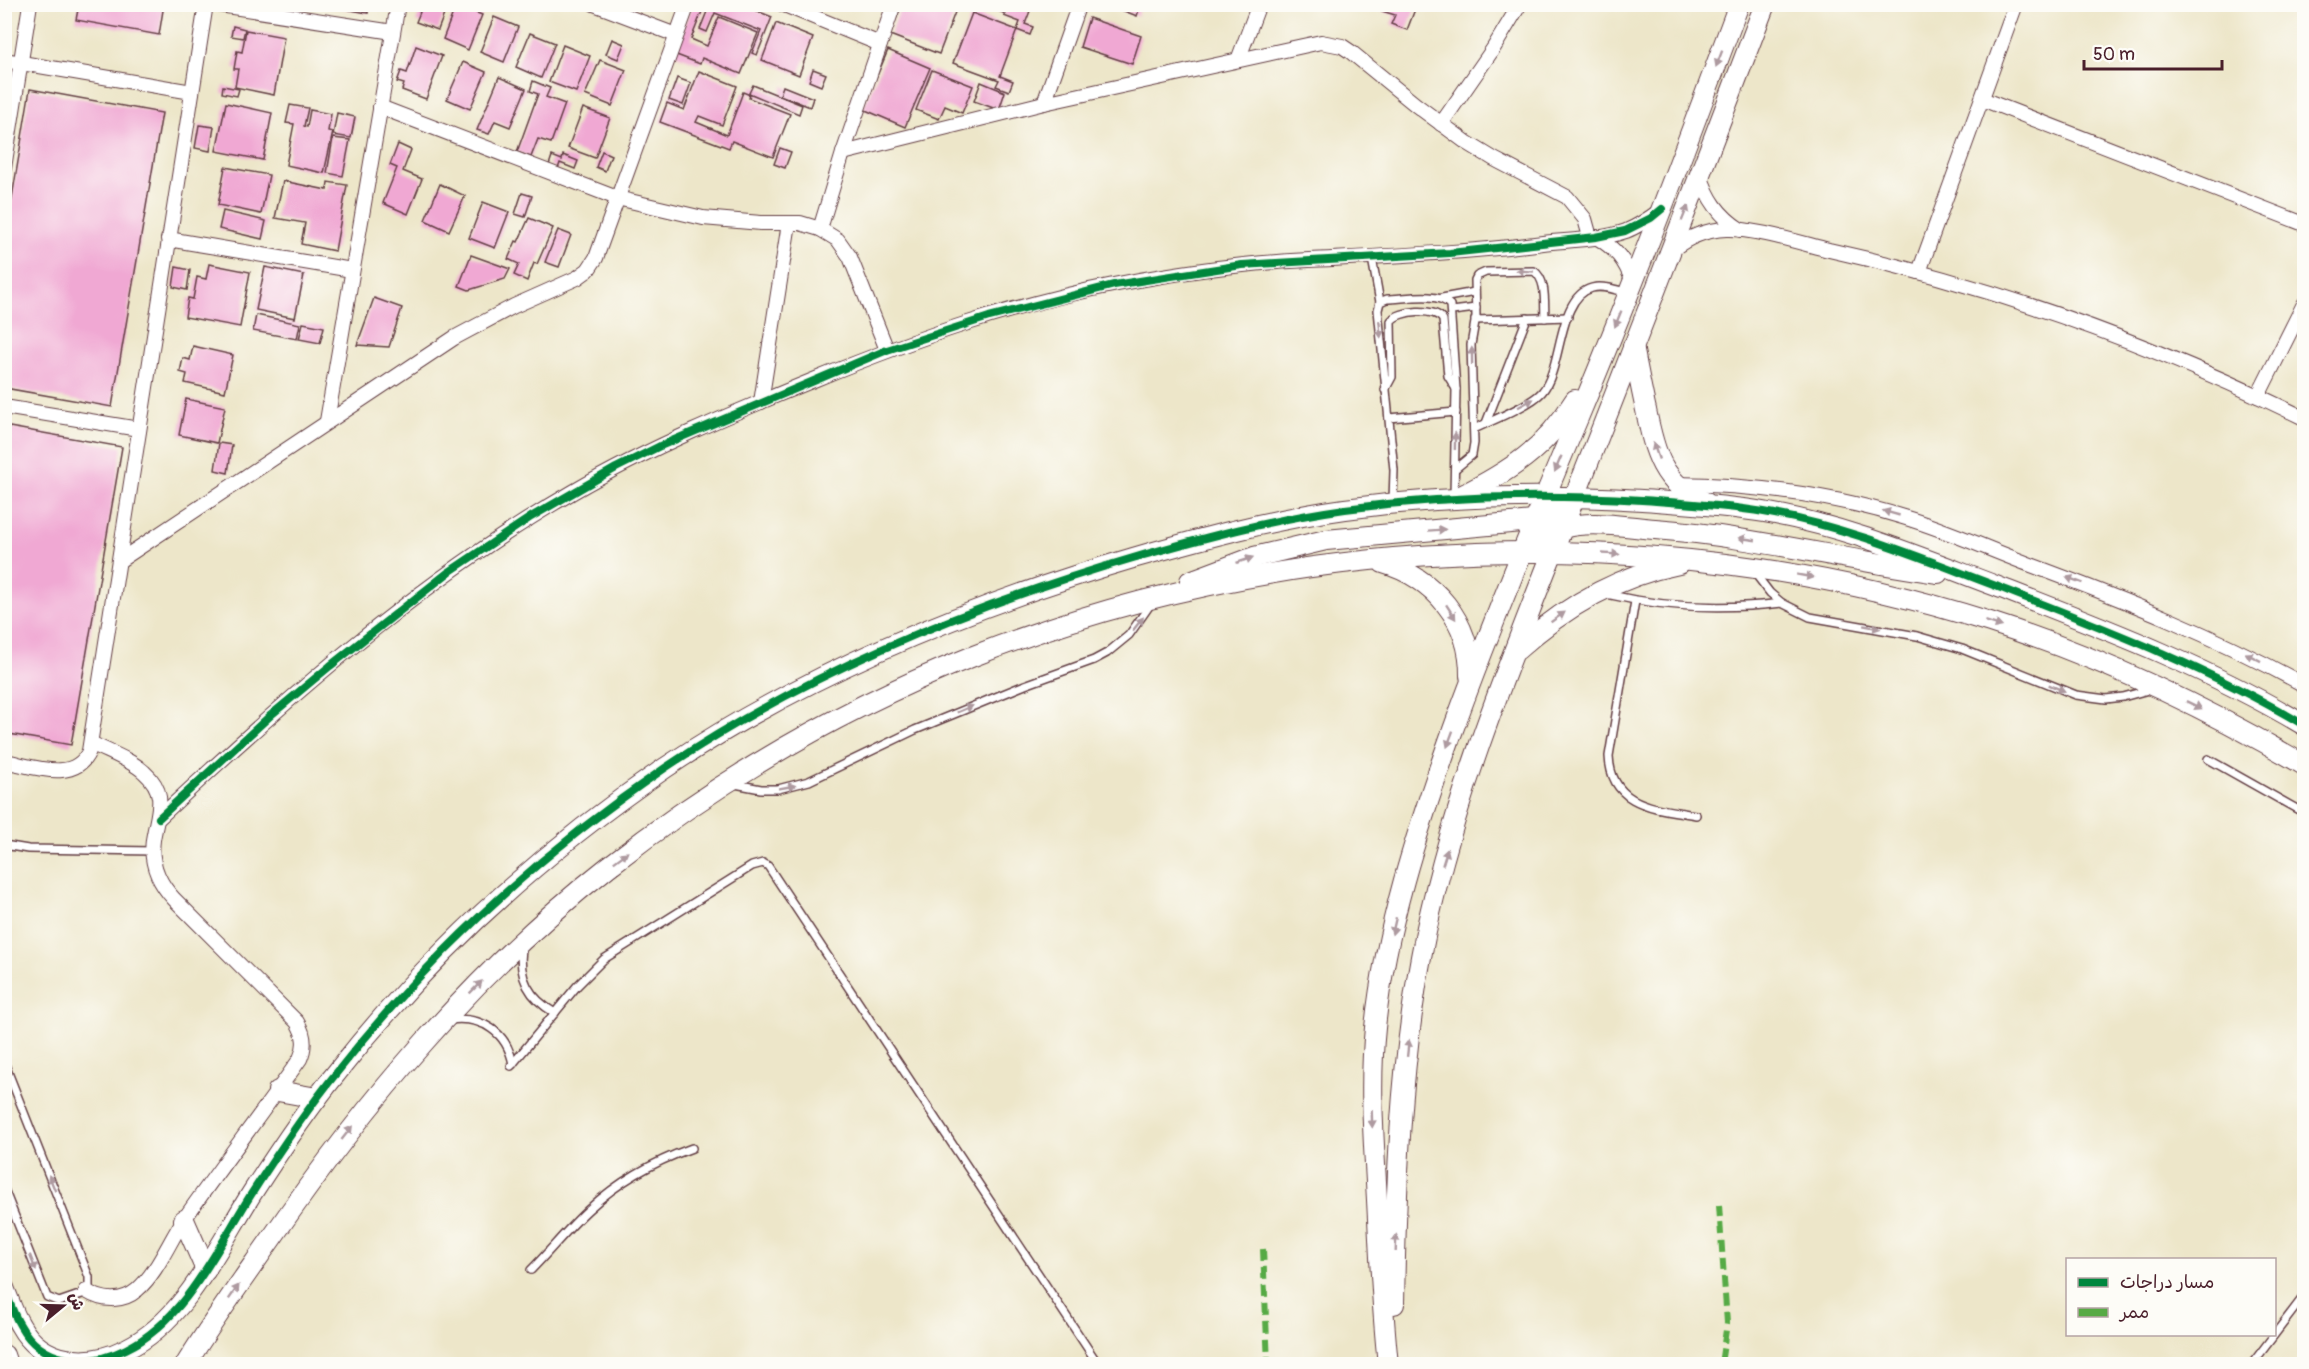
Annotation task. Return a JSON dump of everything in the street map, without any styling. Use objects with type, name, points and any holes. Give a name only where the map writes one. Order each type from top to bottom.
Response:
[{"type":"street","points":[[4,168],[30,4]]},
{"type":"street","points":[[4,761],[68,770],[82,764],[91,743],[206,4]]},
{"type":"street","points":[[213,4],[393,32]]},
{"type":"street","points":[[327,422],[398,4]]},
{"type":"street","points":[[594,4],[676,35]]},
{"type":"street","points":[[119,561],[454,338],[514,306],[577,278],[588,270],[596,258],[688,4]]},
{"type":"street","points":[[782,4],[880,44]]},
{"type":"street","points":[[820,229],[843,153],[894,4]]},
{"type":"street","points":[[1044,103],[1079,4]]},
{"type":"street","points":[[1238,60],[1259,4]]},
{"type":"street","points":[[1441,124],[1520,4]]},
{"type":"street","points":[[1389,1365],[1371,1102],[1375,1028],[1387,954],[1413,851],[1428,800],[1521,551],[1631,288],[1739,4]]},
{"type":"street","points":[[1394,1365],[1395,1272],[1403,1106],[1414,999],[1421,956],[1441,869],[1513,654],[1765,4]]},
{"type":"street","points":[[1919,272],[2016,4]]},
{"type":"street","points":[[843,153],[1044,103],[1311,42],[1321,42],[1342,46],[1441,124],[1494,159],[1567,197],[1585,219],[1593,237],[1616,251],[1623,260],[1631,288]]},
{"type":"street","points":[[4,60],[192,92]]},
{"type":"street","points":[[1982,99],[2304,224]]},
{"type":"street","points":[[380,107],[617,198],[703,218],[751,223],[800,223],[820,229],[838,240],[850,257],[887,350]]},
{"type":"street","points":[[1700,174],[1708,197],[1715,207],[1742,231]]},
{"type":"street","points":[[159,818],[255,729],[330,666],[398,612],[531,517],[616,468],[705,426],[887,350],[988,317],[1051,299],[1114,285],[1242,265],[1450,254],[1593,237],[1625,231],[1651,218],[1662,209]]},
{"type":"street","points":[[761,402],[789,223]]},
{"type":"street","points":[[1670,251],[1680,243],[1703,232],[1730,229],[1919,272],[1998,295],[2125,340],[2304,418]]},
{"type":"street","points":[[168,239],[352,270]]},
{"type":"street","points":[[2258,396],[2304,304]]},
{"type":"street","points":[[1633,346],[1654,450],[1675,484],[1692,496],[1710,504]]},
{"type":"street","points":[[1454,499],[1515,465],[1538,447],[1557,427],[1597,371]]},
{"type":"street","points":[[4,407],[139,429]]},
{"type":"street","points":[[1675,484],[1722,484],[1814,495],[1860,504],[1904,517],[2155,612],[2222,641],[2304,685]]},
{"type":"street","points":[[1153,599],[1220,568],[1290,547],[1362,535],[1501,526],[1533,521],[1552,515],[1575,496]]},
{"type":"street","points":[[104,1365],[150,1335],[185,1298],[206,1270],[261,1179],[317,1098],[375,1025],[416,979],[499,898],[581,829],[698,746],[838,669],[974,611],[1056,582],[1157,551],[1250,527],[1326,512],[1393,504],[1454,499],[1575,496],[1710,504],[1803,519],[1848,531],[2130,638],[2253,696],[2304,725]]},
{"type":"street","points":[[1521,551],[1533,541],[1562,528],[1590,524],[1753,540],[1971,577]]},
{"type":"street","points":[[186,1365],[201,1340],[342,1140],[376,1096],[442,1021],[523,940],[605,870],[673,819],[730,782],[782,750],[857,709],[946,667],[1035,634],[1153,599],[1274,574],[1368,560],[1521,551],[1698,560],[1751,567],[1875,591],[1980,620],[2069,651],[2158,687],[2212,713],[2304,765]]},
{"type":"street","points":[[1368,560],[1400,568],[1427,585],[1446,604],[1464,637],[1468,652],[1470,684]]},
{"type":"street","points":[[1513,654],[1556,618],[1598,592],[1647,572],[1698,560]]},
{"type":"street","points":[[86,1291],[94,1296],[111,1300],[129,1296],[136,1291],[278,1090],[303,1052],[304,1036],[292,1016],[167,891],[156,872],[153,851],[160,800],[154,784],[135,766],[91,743]]},
{"type":"street","points":[[278,1090],[317,1098]]},
{"type":"street","points":[[184,1220],[206,1270]]},
{"type":"street","points":[[4,1288],[23,1331],[31,1341],[46,1352],[76,1362],[122,1352]]},
{"type":"street","points":[[171,1365],[201,1340]]},
{"type":"street","points":[[196,1365],[201,1340]]},
{"type":"street","points":[[4,1355],[7,1365]]},
{"type":"lane","points":[[1372,258],[1380,302],[1378,310],[1394,470],[1393,504]]},
{"type":"lane","points":[[1455,469],[1472,455],[1474,429],[1472,345],[1476,308],[1475,280],[1481,273],[1534,271],[1543,284],[1545,318]]},
{"type":"lane","points":[[1474,429],[1532,400],[1543,391],[1550,378],[1568,317],[1577,297],[1591,288],[1600,286],[1631,288]]},
{"type":"lane","points":[[1380,302],[1442,298],[1475,292]]},
{"type":"lane","points":[[1442,298],[1452,310],[1456,389],[1454,499]]},
{"type":"lane","points":[[1452,310],[1476,308]]},
{"type":"lane","points":[[1385,390],[1392,377],[1389,329],[1391,321],[1400,314],[1432,312],[1441,316],[1443,320],[1448,376],[1456,389]]},
{"type":"lane","points":[[1475,320],[1568,317]]},
{"type":"lane","points":[[1486,423],[1527,318]]},
{"type":"lane","points":[[1389,418],[1456,412]]},
{"type":"lane","points":[[1751,567],[1759,581],[1782,603],[1810,617],[1917,636],[1962,649],[2076,695],[2106,699],[2123,697],[2158,687]]},
{"type":"lane","points":[[1598,592],[1635,601],[1708,608],[1782,603]]},
{"type":"lane","points":[[730,782],[761,789],[794,786],[970,707],[1094,660],[1129,635],[1153,599]]},
{"type":"lane","points":[[1635,601],[1610,747],[1609,766],[1622,791],[1638,802],[1696,815]]},
{"type":"lane","points":[[2208,759],[2304,813]]},
{"type":"lane","points":[[4,845],[28,849],[153,851]]},
{"type":"lane","points":[[442,1021],[464,1019],[484,1024],[503,1039],[512,1065],[594,969],[616,951],[752,866],[763,863],[768,866],[1098,1365]]},
{"type":"lane","points":[[523,940],[521,964],[524,982],[537,1001],[555,1012]]},
{"type":"lane","points":[[4,1062],[89,1277],[90,1282],[86,1291],[59,1302],[48,1297],[4,1189]]},
{"type":"lane","points":[[531,1270],[587,1211],[618,1185],[655,1163],[692,1148]]},
{"type":"lane","points":[[2276,1333],[2304,1296]]},
{"type":"lane","points":[[2252,1365],[2274,1336]]},
{"type":"building","points":[[79,4],[164,4],[159,35],[76,20]]},
{"type":"building","points":[[318,4],[369,4],[368,13]]},
{"type":"building","points":[[415,4],[448,4],[438,30],[416,22],[420,12],[414,8]]},
{"type":"building","points":[[693,4],[705,4],[691,39],[707,46],[719,17],[758,33],[741,74],[702,58],[700,64],[674,54]]},
{"type":"building","points":[[710,4],[740,4],[772,17],[757,55],[752,53],[761,31],[715,13],[707,32],[700,29]]},
{"type":"building","points":[[902,4],[950,4],[957,7],[939,54],[890,35]]},
{"type":"building","points":[[998,4],[1013,4],[1030,11],[1025,24],[1033,27],[1030,35],[1017,30],[1020,22],[996,10]]},
{"type":"building","points":[[1106,4],[1141,4],[1137,16]]},
{"type":"building","points":[[1385,4],[1417,4],[1407,30],[1391,24],[1395,15],[1382,11]]},
{"type":"building","points":[[456,5],[482,15],[468,50],[443,39]]},
{"type":"building","points":[[972,13],[1017,30],[1000,76],[1013,81],[1009,91],[996,86],[999,80],[953,63]]},
{"type":"building","points":[[494,17],[518,27],[504,62],[480,52]]},
{"type":"building","points":[[1089,18],[1141,36],[1132,64],[1080,47]]},
{"type":"building","points":[[776,23],[813,38],[799,75],[762,60]]},
{"type":"building","points":[[233,26],[245,29],[243,38],[231,36]]},
{"type":"building","points":[[246,30],[284,37],[274,95],[235,87],[238,69],[234,69],[237,51],[242,52]]},
{"type":"building","points":[[530,33],[555,43],[541,78],[516,67]]},
{"type":"building","points":[[612,39],[624,44],[618,59],[606,54]]},
{"type":"building","points":[[563,45],[590,56],[576,92],[549,82]]},
{"type":"building","points":[[416,46],[442,56],[426,99],[402,90],[404,84],[397,82],[401,71],[407,73]]},
{"type":"building","points":[[888,50],[930,68],[905,127],[863,109]]},
{"type":"building","points":[[600,60],[626,70],[612,106],[585,95]]},
{"type":"building","points":[[463,62],[486,72],[470,109],[447,99]]},
{"type":"building","points":[[813,69],[826,74],[821,86],[809,81]]},
{"type":"building","points":[[932,70],[973,86],[962,113],[945,106],[939,119],[916,110]]},
{"type":"building","points":[[699,71],[737,86],[722,125],[699,116],[696,122],[727,135],[743,92],[750,95],[749,98],[790,114],[773,157],[732,141],[729,148],[660,122],[667,103],[684,110]]},
{"type":"building","points":[[499,77],[526,89],[510,127],[495,121],[489,134],[477,130]]},
{"type":"building","points":[[677,78],[691,83],[683,105],[669,100]]},
{"type":"building","points":[[533,81],[550,88],[546,97],[565,104],[551,143],[538,139],[531,157],[517,152],[538,94],[530,91]]},
{"type":"building","points":[[981,82],[1005,92],[999,110],[974,101]]},
{"type":"building","points":[[753,85],[802,105],[799,114],[749,93]]},
{"type":"building","points":[[223,86],[239,89],[237,96],[222,93]]},
{"type":"building","points":[[783,86],[813,98],[810,107],[780,95]]},
{"type":"building","points":[[30,89],[162,113],[112,407],[5,388],[5,240]]},
{"type":"building","points":[[226,103],[272,113],[263,160],[216,151]]},
{"type":"building","points":[[290,105],[308,108],[304,126],[307,127],[310,110],[331,114],[328,131],[333,132],[324,173],[286,165],[294,124],[286,123]]},
{"type":"building","points":[[583,108],[610,118],[595,158],[568,148]]},
{"type":"building","points":[[337,113],[355,117],[351,138],[333,135]]},
{"type":"building","points":[[199,125],[214,127],[210,151],[195,148]]},
{"type":"building","points":[[333,138],[350,140],[343,176],[327,173]]},
{"type":"building","points":[[398,144],[411,150],[403,171],[422,179],[408,214],[383,203],[397,168],[390,165]]},
{"type":"building","points":[[780,148],[791,152],[785,168],[774,164]]},
{"type":"building","points":[[602,151],[611,155],[605,171],[596,167]]},
{"type":"building","points":[[563,155],[578,161],[575,169],[560,163],[558,169],[549,165],[552,156],[562,160]]},
{"type":"building","points":[[225,167],[269,175],[261,214],[218,205]]},
{"type":"building","points":[[283,181],[327,190],[328,182],[347,185],[335,251],[301,244],[305,223],[275,218]]},
{"type":"building","points":[[440,184],[465,196],[449,231],[425,220]]},
{"type":"building","points":[[522,193],[532,196],[525,217],[515,214]]},
{"type":"building","points":[[483,202],[509,212],[495,248],[469,238]]},
{"type":"building","points":[[223,211],[266,221],[262,239],[219,229]]},
{"type":"building","points":[[529,218],[553,228],[527,281],[514,275],[519,264],[508,259]]},
{"type":"building","points":[[558,230],[571,235],[559,267],[545,262]]},
{"type":"building","points":[[471,255],[510,269],[505,279],[469,290],[459,286]]},
{"type":"building","points":[[209,264],[250,272],[240,327],[185,317],[188,298],[193,299],[197,277],[206,279]]},
{"type":"building","points":[[176,267],[190,270],[187,290],[173,287]]},
{"type":"building","points":[[265,267],[304,275],[295,318],[256,310]]},
{"type":"building","points":[[374,298],[402,308],[389,347],[357,345]]},
{"type":"building","points":[[256,315],[300,324],[297,339],[253,331]]},
{"type":"building","points":[[303,323],[324,327],[320,343],[299,339]]},
{"type":"building","points":[[193,346],[233,355],[225,392],[185,383],[187,374],[180,372],[183,358],[190,360]]},
{"type":"building","points":[[186,399],[225,407],[217,443],[179,435]]},
{"type":"building","points":[[4,426],[122,447],[71,745],[4,733]]},
{"type":"building","points":[[219,443],[232,445],[228,473],[215,470]]},
{"type":"marked path","points":[[1719,1205],[1727,1323],[1721,1364]]},
{"type":"marked path","points":[[1263,1249],[1268,1364]]},
{"type":"cycle path","points":[[159,818],[271,715],[330,666],[449,572],[531,517],[616,468],[660,446],[887,350],[989,317],[1114,285],[1242,265],[1450,253],[1596,237],[1625,231],[1651,218],[1662,209]]},
{"type":"cycle path","points":[[4,1288],[15,1316],[29,1338],[40,1348],[53,1355],[67,1359],[96,1359],[126,1349],[147,1336],[183,1301],[199,1280],[294,1130],[373,1028],[449,946],[490,907],[575,834],[619,800],[719,733],[775,701],[891,645],[951,620],[1072,577],[1238,530],[1345,509],[1419,501],[1493,497],[1642,500],[1764,512],[1824,525],[1882,543],[2075,617],[2192,666],[2304,725]]}]
